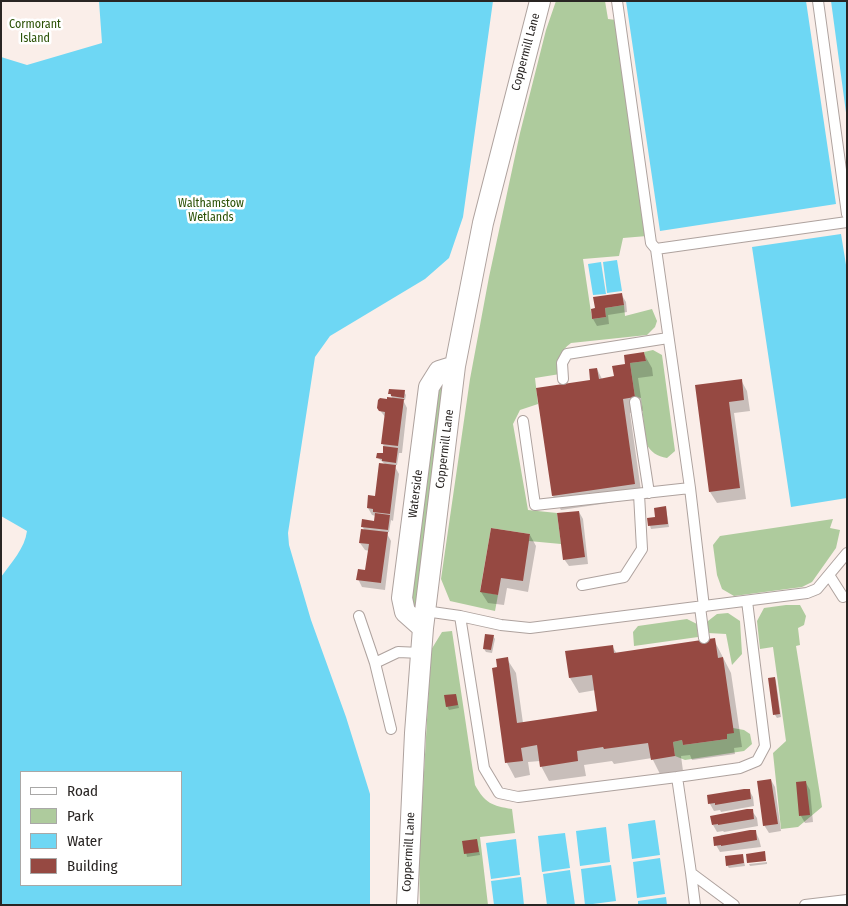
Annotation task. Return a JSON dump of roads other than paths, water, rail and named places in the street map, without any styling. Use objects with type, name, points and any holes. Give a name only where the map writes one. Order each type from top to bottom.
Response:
[{"type":"street","name":"Coppermill Lane","points":[[455,366],[483,222],[540,1]]},
{"type":"street","name":"Waterside","points":[[424,620],[405,612],[402,598],[430,386],[439,372],[455,366]]},
{"type":"street","name":"Coppermill Lane","points":[[407,905],[415,733],[424,620]]},
{"type":"lane","points":[[617,1],[651,243],[656,249],[690,488],[704,638]]},
{"type":"lane","points":[[818,1],[847,214]]},
{"type":"lane","points":[[656,249],[847,222]]},
{"type":"lane","points":[[563,379],[562,363],[567,354],[668,338]]},
{"type":"lane","points":[[582,585],[624,578],[642,549],[644,494],[635,402]]},
{"type":"lane","points":[[523,421],[535,505],[690,488]]},
{"type":"lane","points":[[424,620],[460,616],[501,625],[530,628],[807,593],[817,589],[847,553]]},
{"type":"lane","points":[[829,575],[843,597]]},
{"type":"lane","points":[[460,616],[484,768],[499,793],[518,797],[740,768],[757,761],[765,746],[747,602]]},
{"type":"lane","points":[[359,616],[375,663],[390,729]]},
{"type":"lane","points":[[375,663],[398,652],[421,653]]},
{"type":"lane","points":[[678,777],[696,905]]},
{"type":"lane","points":[[691,873],[734,905]]},
{"type":"lane","points":[[806,905],[847,900]]},
{"type":"water","name":"Walthamstow Wetlands","points":[[99,1],[493,1],[463,217],[449,258],[425,279],[330,336],[315,357],[288,533],[289,545],[311,620],[346,717],[370,794],[370,905],[1,905],[1,577],[21,549],[27,531],[1,516],[1,57],[27,65],[102,43]]},
{"type":"water","points":[[626,1],[806,1],[836,204],[660,231]]},
{"type":"water","points":[[831,1],[847,1],[847,120]]},
{"type":"water","points":[[841,234],[847,271],[847,498],[791,507],[752,247]]},
{"type":"water","points":[[617,260],[622,291],[607,293],[603,262]]},
{"type":"water","points":[[601,262],[606,294],[593,295],[588,264]]},
{"type":"water","points":[[655,820],[660,855],[632,859],[628,824]]},
{"type":"water","points":[[606,827],[610,862],[580,866],[576,831]]},
{"type":"water","points":[[565,833],[570,868],[542,872],[538,836]]},
{"type":"water","points":[[516,839],[520,875],[491,879],[486,843]]},
{"type":"water","points":[[660,858],[665,894],[637,898],[633,862]]},
{"type":"water","points":[[611,865],[616,901],[585,905],[581,869]]},
{"type":"water","points":[[570,870],[575,905],[547,905],[543,874]]},
{"type":"water","points":[[521,877],[524,905],[494,905],[491,881]]},
{"type":"water","points":[[666,897],[667,905],[638,905],[638,901]]},
{"type":"park label","name":"Cormorant Island","points":[[35,32]]}]
